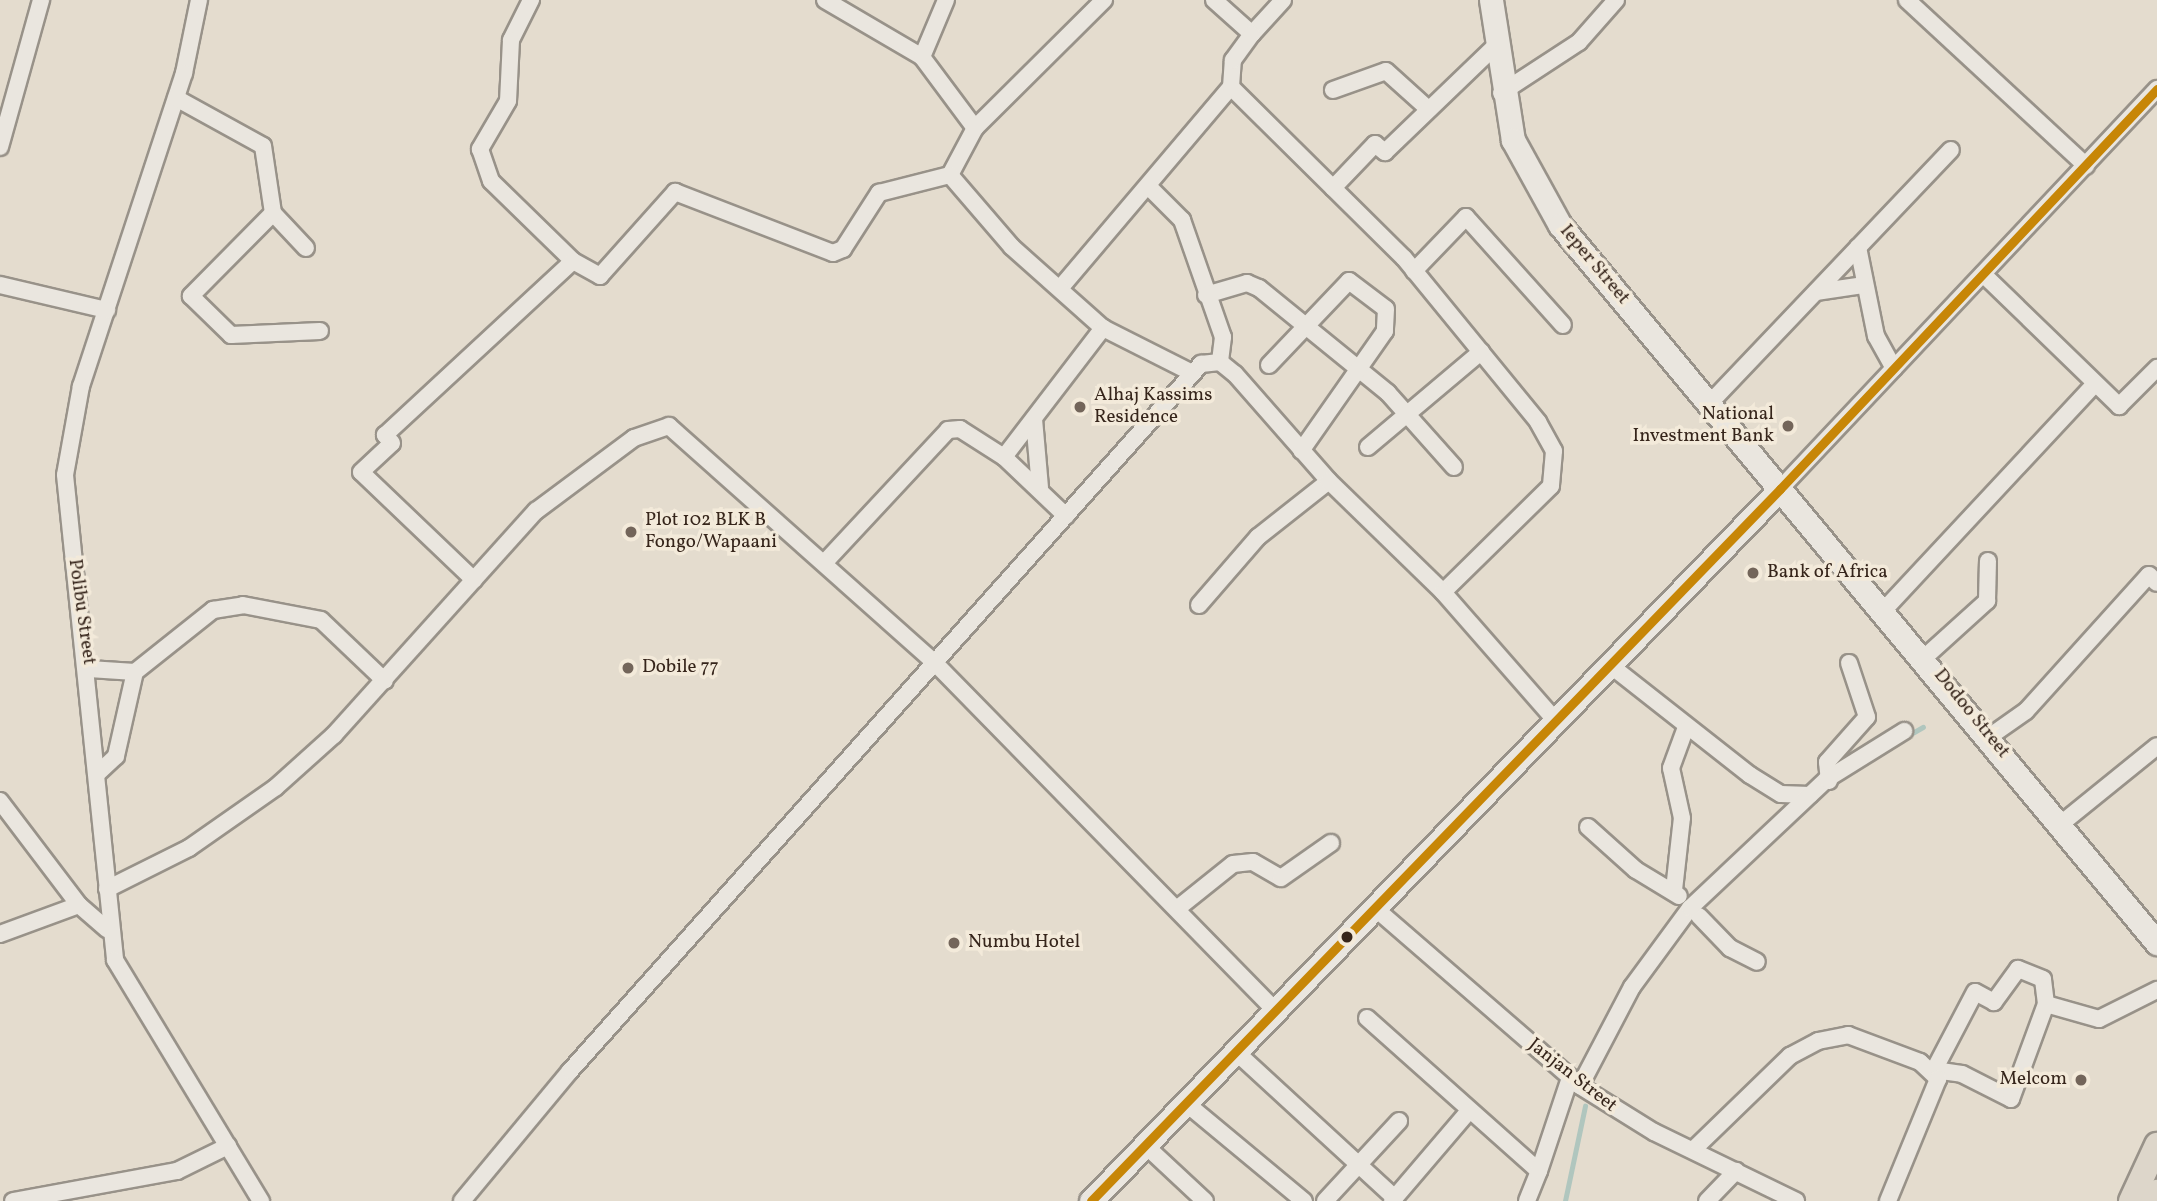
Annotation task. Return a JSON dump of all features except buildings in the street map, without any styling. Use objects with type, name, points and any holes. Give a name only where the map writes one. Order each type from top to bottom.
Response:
[{"type":"main road","points":[[2131,1201],[2157,1145]]},
{"type":"main road","points":[[2153,1201],[2157,1192]]},
{"type":"street","points":[[0,147],[41,0]]},
{"type":"street","name":"Polibu Street","points":[[199,0],[176,98],[81,386],[65,475],[89,669],[107,889],[107,929],[130,989],[261,1201]]},
{"type":"street","points":[[531,0],[511,40],[508,101],[480,149],[491,181],[573,261],[600,275],[675,192],[746,224],[839,252],[879,193],[950,175],[975,128],[1104,0]]},
{"type":"street","points":[[825,0],[922,57],[975,128]]},
{"type":"street","points":[[922,57],[946,0]]},
{"type":"street","points":[[1062,286],[1231,88],[1233,60],[1283,0]]},
{"type":"street","name":"Ieper Street","points":[[1490,0],[1501,93],[1535,188],[1708,405],[1780,489]]},
{"type":"street","points":[[1501,93],[1579,42],[1616,0]]},
{"type":"street","points":[[1907,0],[2086,166]]},
{"type":"street","points":[[1214,1],[1252,34]]},
{"type":"street","points":[[1333,188],[1375,144],[1385,152],[1426,107],[1495,46]]},
{"type":"street","points":[[1333,90],[1379,70],[1426,107]]},
{"type":"street","points":[[1231,88],[1413,271],[1481,352],[1554,451],[1551,486],[1443,592]]},
{"type":"street","points":[[1091,1201],[1147,1147],[1274,1009],[1376,909],[1780,489],[2157,89]]},
{"type":"street","points":[[176,98],[263,146],[274,212],[306,248]]},
{"type":"street","points":[[1708,405],[1951,150]]},
{"type":"street","points":[[950,175],[1012,247],[1062,286],[1103,328],[1192,373]]},
{"type":"street","points":[[1149,187],[1182,220],[1206,295],[1223,337],[1220,362],[1329,481],[1443,592],[1556,721]]},
{"type":"street","points":[[274,212],[191,296],[231,335],[320,331]]},
{"type":"street","points":[[1413,271],[1466,217],[1563,325]]},
{"type":"street","points":[[1858,247],[1876,336],[1894,368]]},
{"type":"street","points":[[474,580],[361,472],[392,443],[385,435],[573,261]]},
{"type":"street","points":[[1983,274],[2119,406],[2157,368]]},
{"type":"street","points":[[1269,365],[1303,325],[1349,281],[1378,298],[1389,324],[1301,452]]},
{"type":"street","points":[[1206,295],[1247,283],[1359,369],[1408,415],[1454,467]]},
{"type":"street","points":[[0,285],[107,310]]},
{"type":"street","points":[[1816,292],[1864,285]]},
{"type":"street","points":[[1004,457],[1103,328]]},
{"type":"street","points":[[1368,447],[1481,352]]},
{"type":"street","points":[[462,1201],[1192,373],[1220,362]]},
{"type":"street","points":[[1884,610],[2095,384]]},
{"type":"street","points":[[1034,419],[1040,488]]},
{"type":"street","points":[[107,889],[188,848],[276,787],[385,681],[536,511],[655,425],[669,426],[825,561],[935,663],[1178,908],[1274,1009]]},
{"type":"street","points":[[825,561],[948,430],[960,429],[1004,457],[1040,488],[1066,516]]},
{"type":"street","points":[[1199,605],[1258,537],[1329,481]]},
{"type":"street","name":"Dodoo Street","points":[[1780,489],[1925,657],[2157,943]]},
{"type":"street","points":[[1925,657],[1987,601],[1988,561]]},
{"type":"street","points":[[1989,737],[2026,711],[2149,575],[2157,583]]},
{"type":"street","points":[[97,774],[116,756],[135,672],[213,610],[243,605],[321,620],[385,681]]},
{"type":"street","points":[[1828,780],[1827,762],[1867,717],[1849,663]]},
{"type":"street","points":[[1610,665],[1685,730],[1781,794],[1810,794]]},
{"type":"street","points":[[89,669],[135,672]]},
{"type":"street","points":[[1674,890],[1682,818],[1671,768],[1685,730]]},
{"type":"street","points":[[1527,1201],[1575,1082],[1632,987],[1695,912],[1810,794],[1904,731]]},
{"type":"street","points":[[2062,823],[2157,746]]},
{"type":"street","points":[[0,801],[79,905],[107,929]]},
{"type":"street","points":[[1588,827],[1636,870],[1674,890],[1730,948],[1757,962]]},
{"type":"street","points":[[1178,908],[1233,864],[1253,862],[1281,878],[1331,843]]},
{"type":"street","points":[[0,934],[79,905]]},
{"type":"street","name":"Janjan Street","points":[[1376,909],[1575,1082],[1694,1149],[1796,1201]]},
{"type":"street","points":[[1694,1149],[1774,1069],[1818,1041],[1848,1035],[1934,1070],[1962,1074],[2011,1100],[2046,1004],[2043,979],[2018,969],[1994,1002],[1975,992],[1934,1070],[1936,1098],[1888,1201]]},
{"type":"street","points":[[2046,1004],[2099,1019],[2157,990]]},
{"type":"street","points":[[1367,1018],[1468,1112],[1539,1171]]},
{"type":"street","points":[[1236,1051],[1393,1199],[1468,1112]]},
{"type":"street","points":[[1187,1104],[1304,1201]]},
{"type":"street","points":[[1325,1201],[1399,1121]]},
{"type":"street","points":[[13,1201],[177,1171],[228,1146]]},
{"type":"street","points":[[1147,1147],[1205,1201]]},
{"type":"street","points":[[1707,1201],[1736,1171]]},
{"type":"waterway","points":[[1909,735],[1923,727]]},
{"type":"waterway","points":[[1565,1201],[1585,1106]]},
{"type":"transit line","points":[[1091,1201],[1780,489],[2157,89]]},
{"type":"place","name":"Alhaj Kassims Residence","points":[[1080,407]]},
{"type":"place","name":"National Investment Bank","points":[[1788,426]]},
{"type":"place","name":"Plot 102 BLK B Fongo/Wapaani","points":[[631,532]]},
{"type":"place","name":"Bank of Africa","points":[[1753,573]]},
{"type":"place","name":"Dobile 77","points":[[628,668]]},
{"type":"place","name":"Numbu Hotel","points":[[954,943]]},
{"type":"place","name":"Melcom","points":[[2081,1080]]}]
